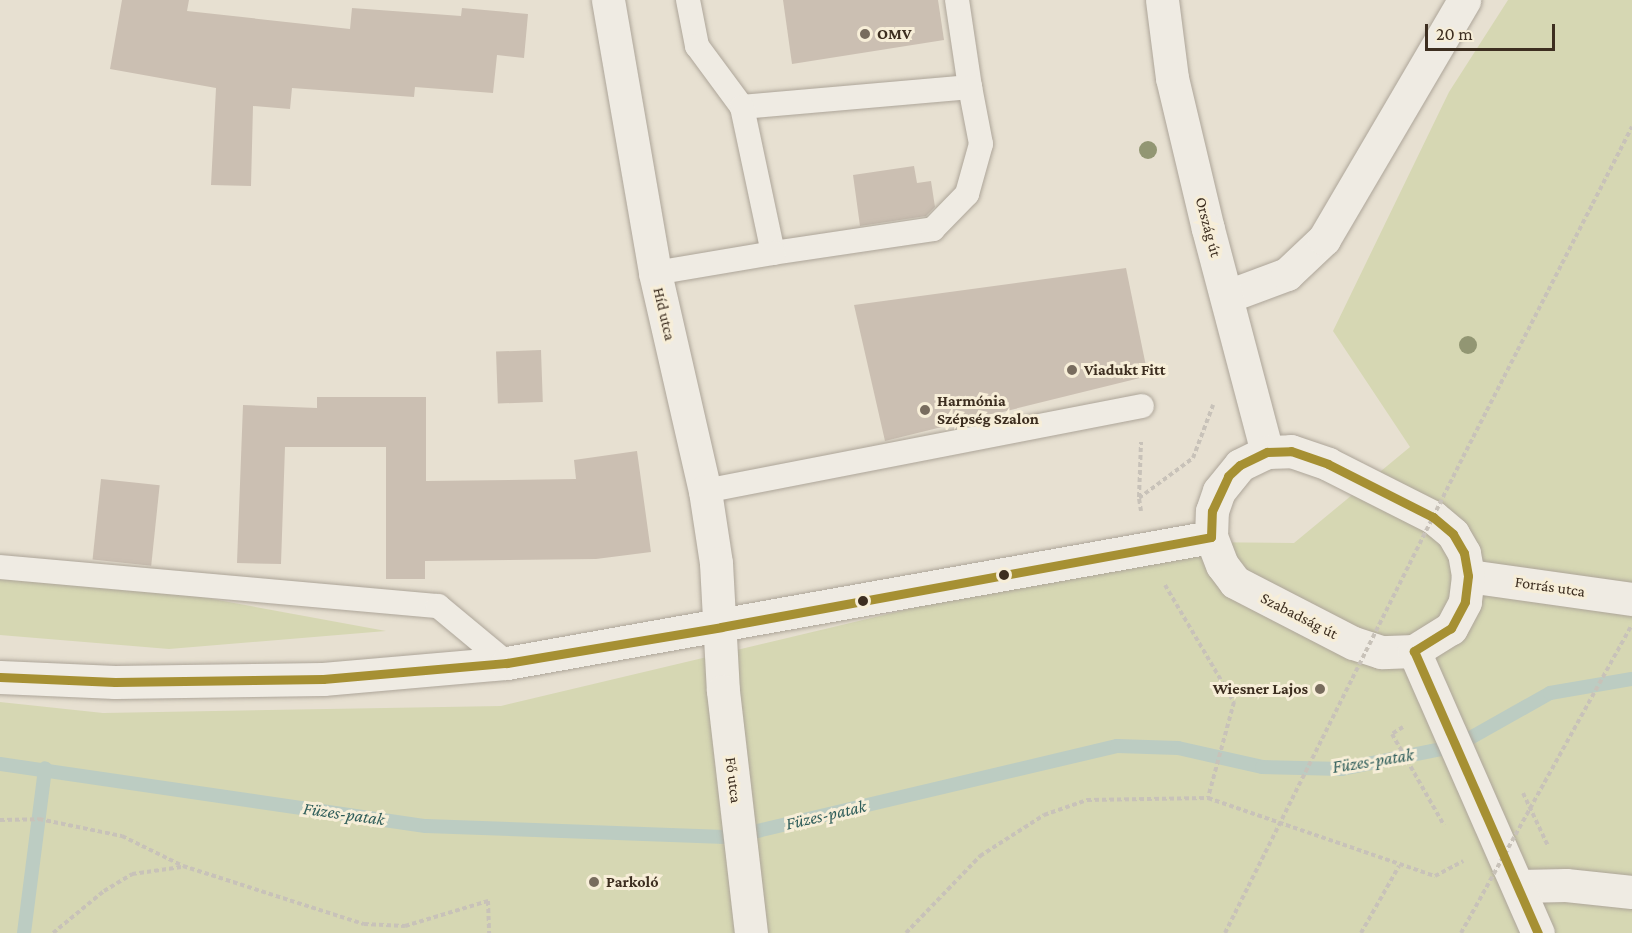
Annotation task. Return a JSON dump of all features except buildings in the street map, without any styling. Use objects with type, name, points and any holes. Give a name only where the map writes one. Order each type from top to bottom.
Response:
[{"type":"street","name":"Híd utca","points":[[608,0],[655,273],[705,491],[716,562],[721,627]]},
{"type":"street","name":"Ország út","points":[[1162,0],[1175,90],[1208,229],[1228,296],[1268,452]]},
{"type":"street","points":[[1228,296],[1287,274],[1324,239],[1464,0]]},
{"type":"street","points":[[0,677],[115,682],[323,679],[507,663],[721,627],[1211,537],[1212,511],[1228,476],[1240,465],[1268,452]]},
{"type":"street","name":"Szabadság út","points":[[1211,537],[1222,565],[1235,582],[1369,649],[1394,654],[1414,651],[1451,628],[1465,602],[1468,576],[1464,553],[1453,534],[1433,517],[1308,456],[1268,452]]},
{"type":"street","name":"Forrás utca","points":[[1468,576],[1632,599]]},
{"type":"street","name":"Fő utca","points":[[721,627],[734,786],[745,864],[751,933]]},
{"type":"street","points":[[1414,651],[1472,778],[1538,933]]},
{"type":"street","points":[[1519,886],[1566,885],[1632,892]]},
{"type":"lane","points":[[688,0],[697,46],[742,107],[773,253]]},
{"type":"lane","points":[[655,273],[933,229],[967,194],[981,144],[957,0]]},
{"type":"lane","points":[[742,107],[970,87]]},
{"type":"lane","points":[[705,491],[1142,406]]},
{"type":"lane","points":[[0,567],[438,606],[507,663]]},
{"type":"path","points":[[1225,933],[1632,127]]},
{"type":"path","points":[[1139,498],[1142,406]]},
{"type":"path","points":[[1461,933],[1632,625]]},
{"type":"path","points":[[1208,798],[1234,702]]},
{"type":"path","points":[[1442,715],[1392,734],[1448,831]]},
{"type":"path","points":[[1520,787],[1566,885]]},
{"type":"path","points":[[906,933],[980,856],[1044,815],[1087,800],[1208,798],[1400,866],[1435,876],[1465,860],[1460,851]]},
{"type":"path","points":[[0,820],[39,819],[122,836],[183,866],[364,924],[405,926],[488,901],[489,933]]},
{"type":"path","points":[[54,933],[104,891],[132,874],[183,866]]},
{"type":"path","points":[[1361,933],[1400,866]]},
{"type":"green space","points":[[1508,0],[1632,0],[1632,933],[0,933],[0,702],[103,713],[501,706],[1190,542],[1294,543],[1410,447],[1333,331],[1449,92]]},
{"type":"green space","points":[[0,560],[386,631],[169,649],[0,635]]},
{"type":"waterway","name":"Füzes-patak","points":[[0,764],[426,826],[732,837],[1117,746],[1178,748],[1262,767],[1342,769],[1456,746],[1550,693],[1632,679]]},
{"type":"waterway","points":[[24,933],[45,768]]},
{"type":"transit line","points":[[0,677],[115,682],[323,679],[507,663],[721,627],[1211,537],[1212,511],[1228,476],[1240,465],[1267,452],[1291,451],[1328,464],[1433,517],[1453,534],[1464,553],[1468,576],[1465,602],[1451,628],[1414,651],[1538,933]]},
{"type":"place","name":"OMV","points":[[865,34]]},
{"type":"place","name":"Viadukt Fitt","points":[[1072,370]]},
{"type":"place","name":"Harmónia Szépség Szalon","points":[[925,410]]},
{"type":"place","name":"Wiesner Lajos","points":[[1320,689]]},
{"type":"place","name":"Parkoló","points":[[594,882]]}]
